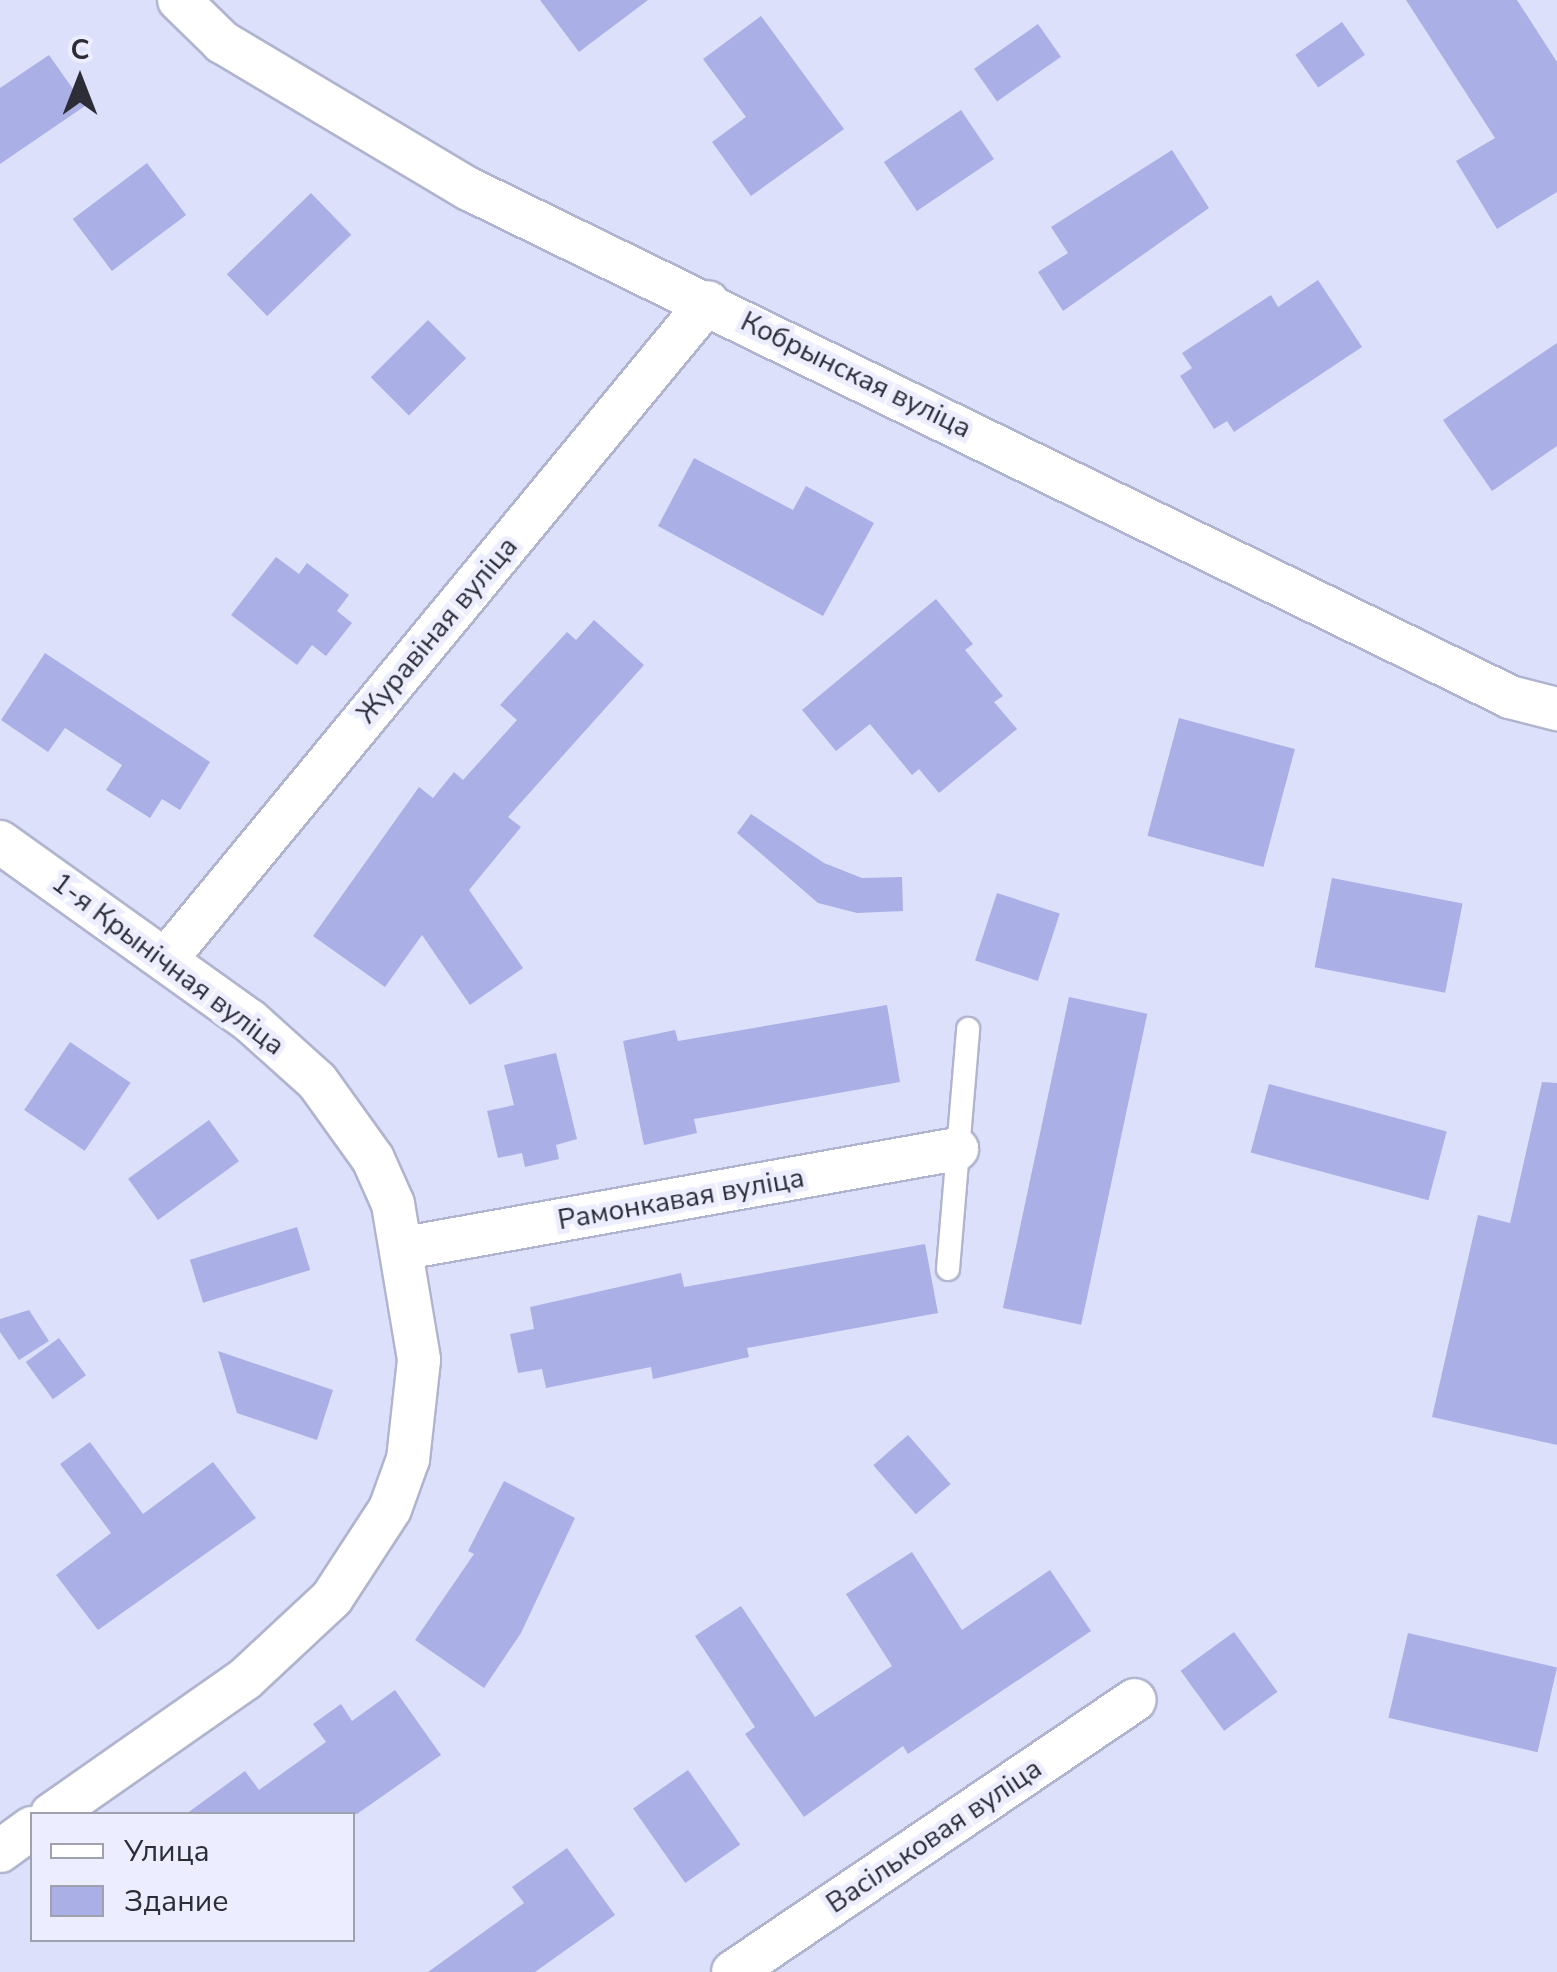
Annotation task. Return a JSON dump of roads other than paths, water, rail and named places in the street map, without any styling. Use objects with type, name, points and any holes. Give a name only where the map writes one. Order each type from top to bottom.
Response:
[{"type":"street","name":"Кобрынская вуліца","points":[[179,0],[222,42],[469,190],[708,302],[1510,697],[1557,709]]},
{"type":"street","name":"Журавіная вуліца","points":[[166,958],[708,302]]},
{"type":"street","name":"1-я Крынічная вуліца","points":[[0,842],[166,958],[317,1082],[373,1159],[405,1248],[419,1360],[416,1412],[402,1476],[364,1554],[332,1598],[245,1678],[55,1812]]},
{"type":"street","name":"Рамонкавая вуліца","points":[[405,1248],[957,1149]]},
{"type":"street","name":"Васільковая вуліца","points":[[733,1972],[1134,1700]]},
{"type":"street","points":[[0,1850],[30,1829]]},
{"type":"lane","points":[[948,1269],[968,1030]]}]
